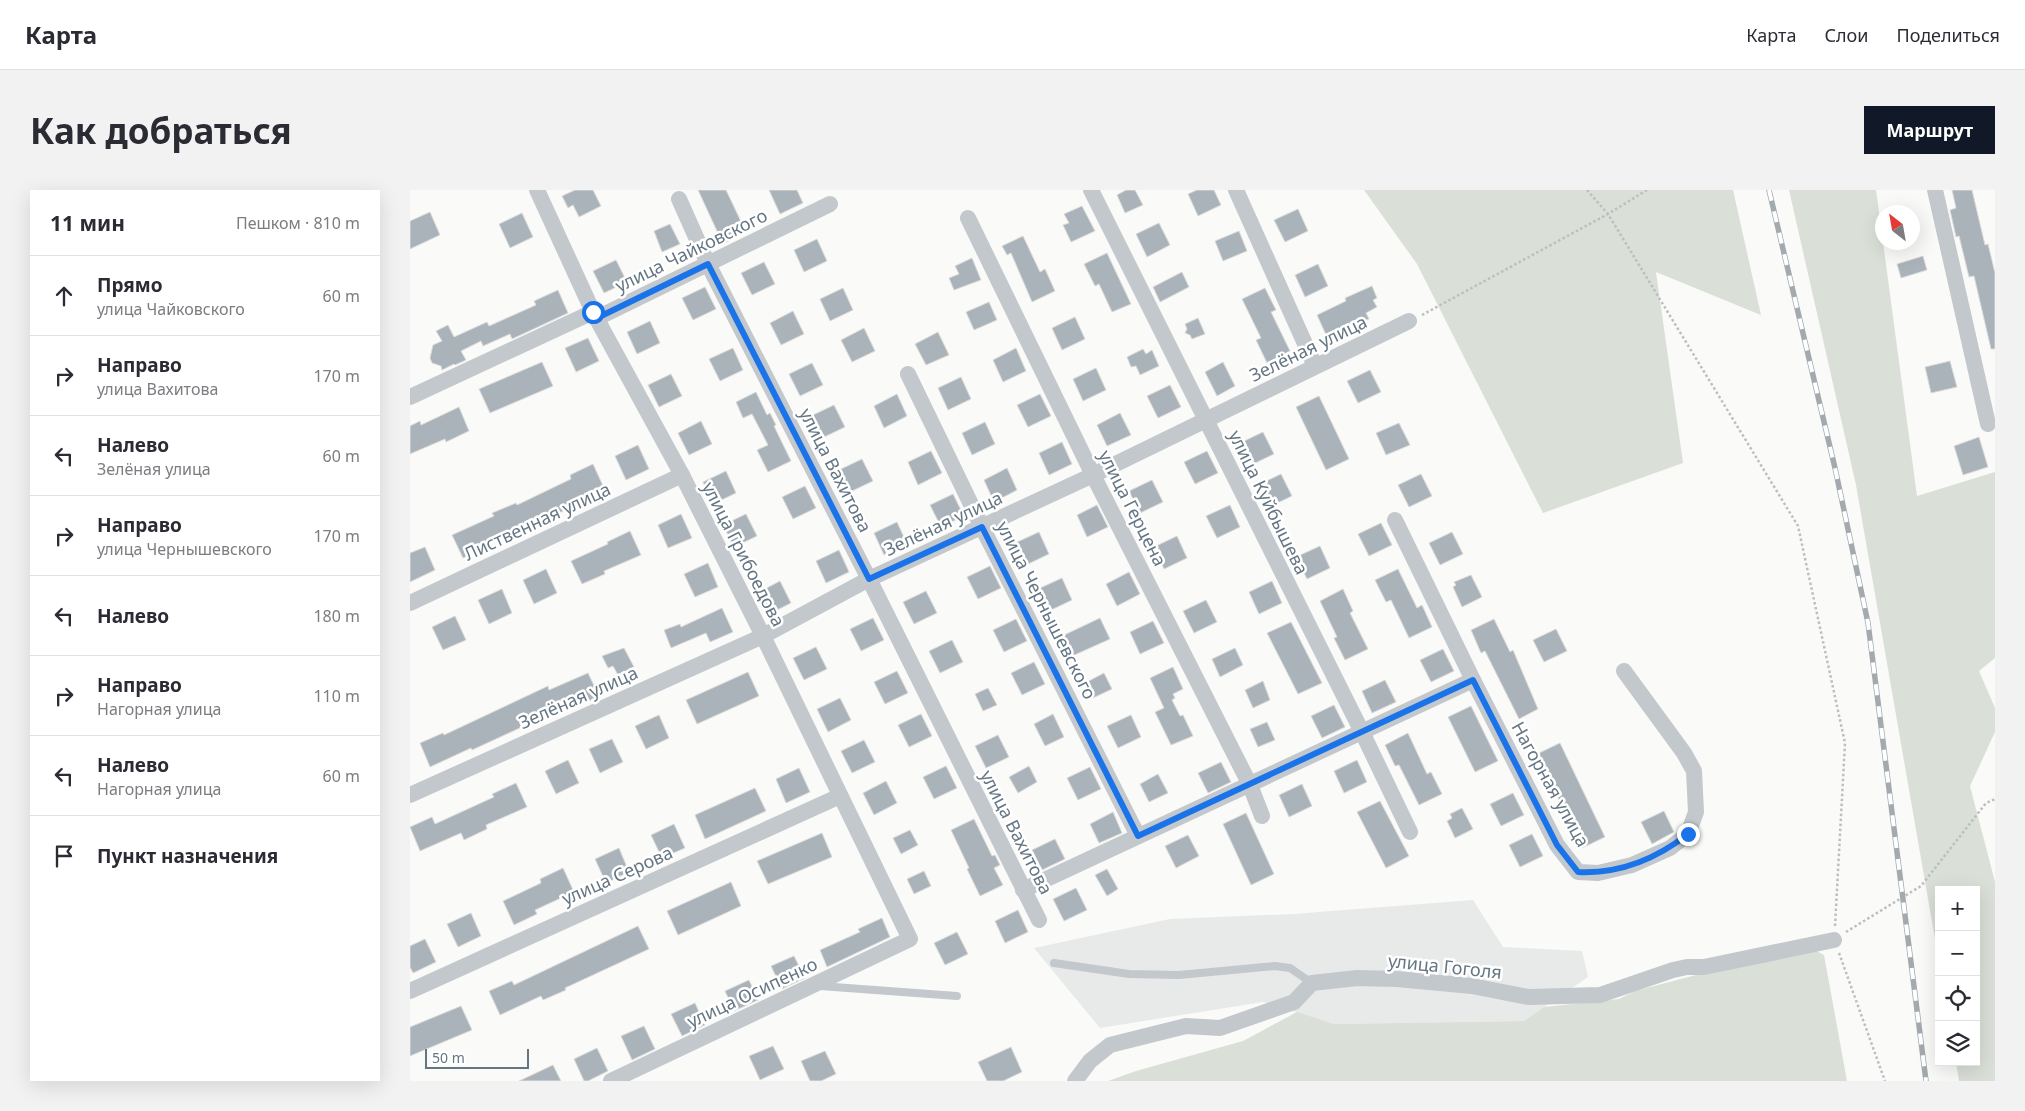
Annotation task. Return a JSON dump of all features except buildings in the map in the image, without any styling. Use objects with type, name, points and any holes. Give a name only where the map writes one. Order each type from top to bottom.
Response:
[{"type":"street","name":"улица Грибоедова","points":[[537,190],[595,315],[682,475],[763,636],[910,939]]},
{"type":"street","name":"улица Куйбышева","points":[[1091,190],[1362,732],[1410,832]]},
{"type":"street","points":[[1236,190],[1315,366]]},
{"type":"street","points":[[1935,190],[1988,424]]},
{"type":"street","name":"улица Вахитова","points":[[680,199],[708,264],[869,579],[1039,920]]},
{"type":"street","name":"улица Чайковского","points":[[410,397],[708,264],[830,204]]},
{"type":"street","name":"улица Герцена","points":[[968,218],[1093,475],[1250,785],[1262,816]]},
{"type":"street","name":"Зелёная улица","points":[[410,795],[763,636],[869,579],[1093,475],[1409,322]]},
{"type":"street","name":"улица Чернышевского","points":[[908,374],[982,527],[1138,836]]},
{"type":"street","name":"Лиственная улица","points":[[410,603],[682,475]]},
{"type":"street","name":"Нагорная улица","points":[[1395,520],[1473,680],[1557,845],[1578,872],[1598,873],[1632,865],[1670,848],[1688,834],[1696,812],[1694,771],[1684,752],[1624,671]]},
{"type":"street","points":[[1023,890],[1473,680]]},
{"type":"street","name":"улица Серова","points":[[410,991],[840,796]]},
{"type":"street","name":"улица Осипенко","points":[[611,1081],[910,939]]},
{"type":"street","name":"улица Гоголя","points":[[1312,983],[1357,978],[1397,979],[1472,986],[1528,997],[1600,995],[1673,970],[1686,967],[1704,967],[1834,940]]},
{"type":"street","points":[[1075,1081],[1090,1061],[1110,1045],[1186,1026],[1220,1028],[1294,1002],[1312,983]]},
{"type":"lane","points":[[1054,963],[1129,974],[1179,975],[1275,966],[1290,968],[1312,983]]},
{"type":"lane","points":[[816,985],[956,996]]},
{"type":"path","points":[[1587,190],[1608,214],[1798,526],[1845,743],[1834,940],[1885,1081]]},
{"type":"path","points":[[1409,322],[1608,214],[1647,190]]},
{"type":"path","points":[[1834,940],[1921,886],[1986,803],[1995,799]]},
{"type":"shaded area","points":[[1364,190],[1733,190],[1761,315],[1656,272],[1683,463],[1543,513],[1417,264]]},
{"type":"shaded area","points":[[1789,190],[1876,190],[1878,205],[1875,205],[1875,250],[1884,250],[1917,496],[1995,472],[1995,658],[1979,671],[1995,708],[1995,732],[1970,786],[1995,882],[1995,1081],[1959,1081],[1957,1066],[1980,1066],[1980,886],[1935,886],[1935,939],[1856,485]]},
{"type":"shaded area","points":[[1473,900],[1503,947],[1582,951],[1588,977],[1524,1021],[1334,1024],[1263,1002],[1100,1028],[1034,948],[1170,919],[1293,914]]},
{"type":"shaded area","points":[[1807,946],[1824,955],[1847,1081],[1108,1081],[1136,1071],[1243,1041],[1297,1012],[1334,1024],[1524,1021],[1544,1007],[1619,999],[1635,991]]},
{"type":"railway","points":[[1769,190],[1835,468],[1868,623],[1926,1081]]},
{"type":"route","points":[[593,312],[597,318],[708,264],[869,579],[982,527],[1138,836],[1473,680],[1557,845],[1578,872],[1598,873],[1632,865],[1670,848],[1688,834]]}]
